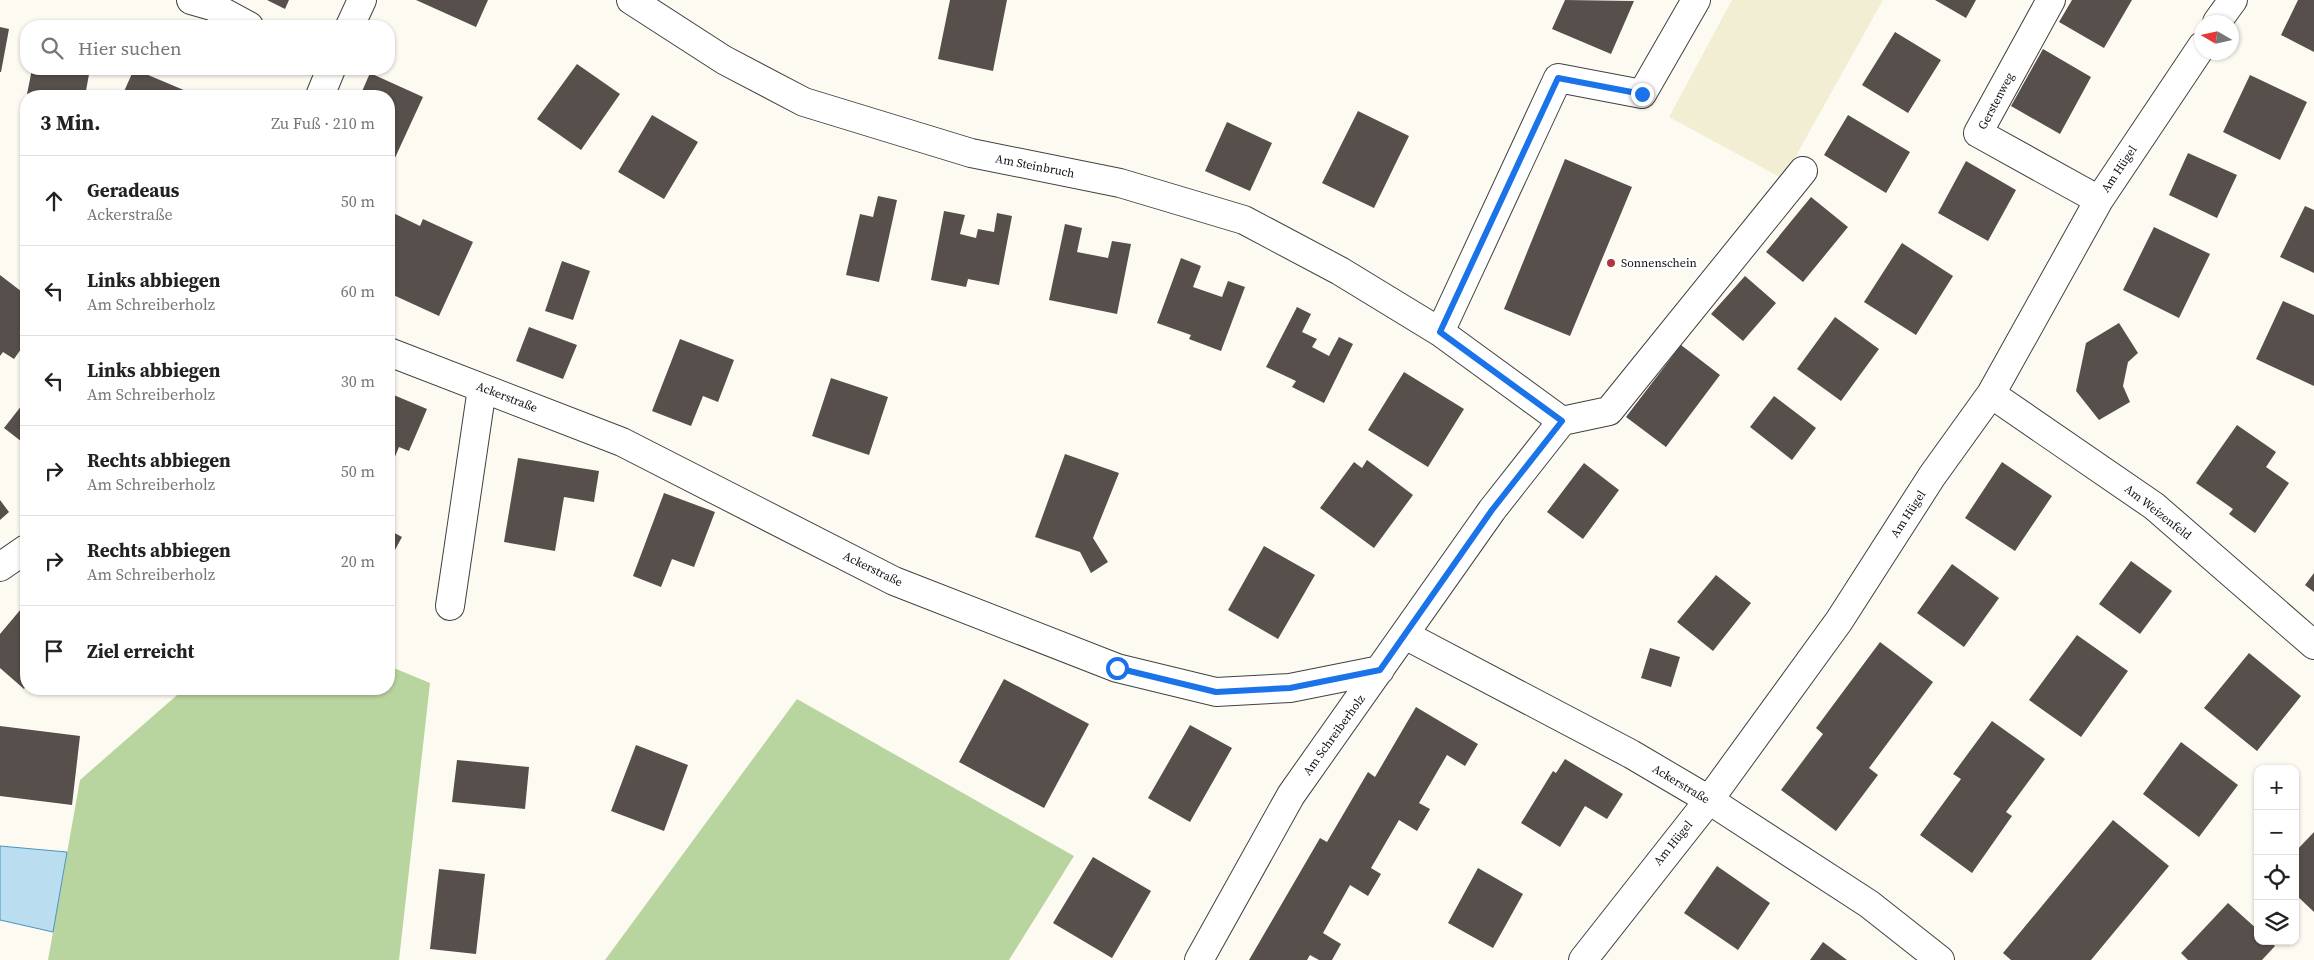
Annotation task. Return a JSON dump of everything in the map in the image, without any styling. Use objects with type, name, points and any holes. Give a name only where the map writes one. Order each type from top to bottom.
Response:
[{"type":"street","points":[[191,0],[212,6],[238,20]]},
{"type":"street","points":[[353,20],[362,0]]},
{"type":"street","name":"Am Steinbruch","points":[[631,0],[724,60],[804,102],[972,153],[1120,183],[1244,220],[1340,271],[1440,332]]},
{"type":"street","points":[[1696,0],[1642,94],[1558,78],[1440,332],[1562,421],[1608,411],[1803,170]]},
{"type":"street","name":"Gerstenweg","points":[[2051,0],[1978,133],[2099,200]]},
{"type":"street","points":[[2222,15],[2232,0]]},
{"type":"street","name":"Am Hügel","points":[[1583,960],[1709,800],[1839,621],[1932,476],[1991,394],[2099,200],[2194,58]]},
{"type":"street","name":"Ackerstraße","points":[[395,354],[622,442],[894,581],[1117,668],[1216,692],[1290,688],[1380,670]]},
{"type":"street","points":[[450,606],[482,388]]},
{"type":"street","name":"Am Weizenfeld","points":[[1991,394],[2154,506],[2314,645]]},
{"type":"street","name":"Am Schreiberholz","points":[[1198,960],[1291,795],[1492,510],[1562,421]]},
{"type":"street","points":[[0,567],[20,553]]},
{"type":"street","name":"Ackerstraße","points":[[1405,635],[1631,754],[1709,800],[1869,904],[1940,960]]},
{"type":"shaded area","points":[[1732,0],[1883,0],[1783,179],[1669,117]]},
{"type":"green space","points":[[395,668],[430,683],[399,960],[48,960],[80,780],[177,695],[395,695]]},
{"type":"green space","points":[[797,699],[1074,856],[1009,960],[605,960]]},
{"type":"water","points":[[0,846],[67,852],[53,932],[0,920]]},
{"type":"building","points":[[267,0],[289,0],[285,9]]},
{"type":"building","points":[[416,0],[488,0],[476,27]]},
{"type":"building","points":[[950,0],[1007,0],[993,71],[938,59]]},
{"type":"building","points":[[1565,0],[1634,1],[1611,54],[1552,29]]},
{"type":"building","points":[[1935,0],[1976,0],[1966,18]]},
{"type":"building","points":[[2072,0],[2132,0],[2104,48],[2059,22]]},
{"type":"building","points":[[2298,0],[2314,0],[2314,52],[2281,35]]},
{"type":"building","points":[[0,27],[9,29],[1,72],[0,72]]},
{"type":"building","points":[[1895,32],[1941,60],[1908,113],[1862,85]]},
{"type":"building","points":[[2043,49],[2091,77],[2060,134],[2011,106]]},
{"type":"building","points":[[577,64],[620,94],[581,150],[537,119]]},
{"type":"building","points":[[31,75],[89,75],[86,90],[28,90]]},
{"type":"building","points":[[131,75],[148,75],[184,90],[125,90]]},
{"type":"building","points":[[369,75],[374,75],[423,97],[395,158],[395,90],[363,90]]},
{"type":"building","points":[[2250,75],[2307,102],[2280,160],[2223,132]]},
{"type":"building","points":[[1358,111],[1409,136],[1374,208],[1322,183]]},
{"type":"building","points":[[652,115],[698,142],[664,199],[618,172]]},
{"type":"building","points":[[1848,115],[1910,152],[1886,193],[1824,155]]},
{"type":"building","points":[[1227,122],[1272,143],[1250,191],[1205,171]]},
{"type":"building","points":[[2188,153],[2237,175],[2217,218],[2169,195]]},
{"type":"building","points":[[1565,159],[1632,187],[1570,336],[1504,309]]},
{"type":"building","points":[[1966,161],[2016,190],[1988,241],[1938,213]]},
{"type":"building","points":[[878,196],[897,200],[879,282],[846,275],[860,214],[873,217]]},
{"type":"building","points":[[1811,197],[1848,227],[1803,282],[1766,252]]},
{"type":"building","points":[[2305,206],[2314,210],[2314,273],[2280,257]]},
{"type":"building","points":[[944,211],[965,215],[960,234],[976,238],[978,229],[994,232],[997,213],[1012,216],[999,285],[968,279],[966,287],[931,280]]},
{"type":"building","points":[[395,214],[420,226],[423,219],[473,242],[439,316],[395,296]]},
{"type":"building","points":[[1065,224],[1082,228],[1077,252],[1108,258],[1112,241],[1131,244],[1117,314],[1049,300]]},
{"type":"building","points":[[2154,227],[2210,254],[2179,318],[2123,290]]},
{"type":"building","points":[[1902,243],[1953,276],[1916,335],[1864,302]]},
{"type":"building","points":[[1181,258],[1201,266],[1193,287],[1222,297],[1228,281],[1245,287],[1221,351],[1189,339],[1191,335],[1157,323]]},
{"type":"building","points":[[562,261],[590,271],[573,320],[545,311]]},
{"type":"building","points":[[0,275],[20,290],[20,350],[14,359],[3,352],[0,356]]},
{"type":"building","points":[[1745,276],[1776,303],[1743,341],[1711,314]]},
{"type":"building","points":[[2283,301],[2314,315],[2314,386],[2256,359]]},
{"type":"building","points":[[1297,307],[1311,314],[1302,332],[1317,339],[1312,347],[1329,356],[1339,337],[1353,344],[1324,403],[1292,387],[1296,381],[1266,367]]},
{"type":"building","points":[[1835,317],[1879,349],[1841,401],[1797,369]]},
{"type":"building","points":[[2119,323],[2138,353],[2128,362],[2123,386],[2130,402],[2099,420],[2076,391],[2086,343]]},
{"type":"building","points":[[529,327],[577,345],[563,379],[516,361]]},
{"type":"building","points":[[680,339],[734,360],[718,402],[703,396],[691,426],[652,411]]},
{"type":"building","points":[[1681,345],[1720,375],[1666,447],[1626,417]]},
{"type":"building","points":[[1404,372],[1464,409],[1428,467],[1368,430]]},
{"type":"building","points":[[831,378],[888,397],[869,455],[812,436]]},
{"type":"building","points":[[395,396],[427,409],[409,451],[399,447],[395,457]]},
{"type":"building","points":[[1774,396],[1816,428],[1792,460],[1750,427]]},
{"type":"building","points":[[20,408],[20,440],[4,428]]},
{"type":"building","points":[[2237,425],[2276,452],[2266,467],[2289,483],[2255,533],[2229,514],[2233,509],[2196,483]]},
{"type":"building","points":[[1065,454],[1119,473],[1093,538],[1108,562],[1091,573],[1080,552],[1035,537]]},
{"type":"building","points":[[518,458],[599,471],[594,502],[564,497],[555,551],[504,542]]},
{"type":"building","points":[[1367,460],[1413,495],[1374,548],[1320,508],[1354,462],[1362,468]]},
{"type":"building","points":[[2002,462],[2052,496],[2015,551],[1965,518]]},
{"type":"building","points":[[1584,463],[1619,490],[1583,539],[1547,512]]},
{"type":"building","points":[[664,493],[715,512],[694,567],[672,559],[661,587],[633,576]]},
{"type":"building","points":[[0,500],[9,512],[0,520]]},
{"type":"building","points":[[395,533],[402,537],[395,550]]},
{"type":"building","points":[[1264,546],[1315,575],[1278,639],[1228,610]]},
{"type":"building","points":[[2131,561],[2172,591],[2140,634],[2099,604]]},
{"type":"building","points":[[1952,564],[1999,598],[1964,647],[1917,613]]},
{"type":"building","points":[[2314,573],[2314,592],[2305,585]]},
{"type":"building","points":[[1716,575],[1751,603],[1713,651],[1677,622]]},
{"type":"building","points":[[20,610],[20,686],[0,668],[0,634]]},
{"type":"building","points":[[2077,635],[2128,671],[2081,737],[2029,700]]},
{"type":"building","points":[[1880,642],[1933,682],[1869,768],[1878,775],[1836,831],[1781,790],[1823,734],[1816,728]]},
{"type":"building","points":[[1650,648],[1680,657],[1671,687],[1641,678]]},
{"type":"building","points":[[2249,653],[2301,696],[2257,751],[2204,708]]},
{"type":"building","points":[[1004,679],[1089,724],[1044,808],[959,762]]},
{"type":"building","points":[[1416,707],[1478,744],[1465,766],[1447,755],[1419,803],[1430,809],[1417,831],[1399,820],[1371,868],[1381,874],[1368,896],[1350,885],[1323,933],[1341,944],[1332,960],[1319,960],[1310,955],[1307,960],[1249,960],[1320,838],[1327,842],[1368,772],[1375,777]]},
{"type":"building","points":[[1992,721],[2045,759],[2006,812],[2012,816],[1972,873],[1920,835],[1961,779],[1953,774]]},
{"type":"building","points":[[1190,725],[1232,748],[1190,822],[1148,798]]},
{"type":"building","points":[[0,726],[80,736],[72,805],[0,796]]},
{"type":"building","points":[[2181,742],[2238,785],[2199,837],[2143,794]]},
{"type":"building","points":[[636,745],[688,765],[664,831],[611,811]]},
{"type":"building","points":[[1565,759],[1623,794],[1607,819],[1585,806],[1560,847],[1521,823],[1553,771],[1556,773]]},
{"type":"building","points":[[457,760],[529,767],[525,809],[452,802]]},
{"type":"building","points":[[2113,820],[2169,866],[2091,960],[2011,960],[2003,953]]},
{"type":"building","points":[[2314,832],[2314,912],[2299,898],[2299,848]]},
{"type":"building","points":[[1093,857],[1151,891],[1112,958],[1053,923]]},
{"type":"building","points":[[1717,866],[1770,903],[1738,950],[1684,913]]},
{"type":"building","points":[[1478,868],[1523,894],[1493,948],[1448,923]]},
{"type":"building","points":[[439,869],[485,874],[476,954],[430,949]]},
{"type":"building","points":[[2228,903],[2254,926],[2254,945],[2275,946],[2262,960],[2188,960],[2181,953]]},
{"type":"building","points":[[1823,942],[1847,960],[1810,960]]},
{"type":"place","name":"Sonnenschein","points":[[1611,263]]},
{"type":"route","points":[[1117,668],[1216,692],[1290,688],[1380,670],[1492,510],[1562,421],[1440,332],[1558,78],[1642,94]]}]
